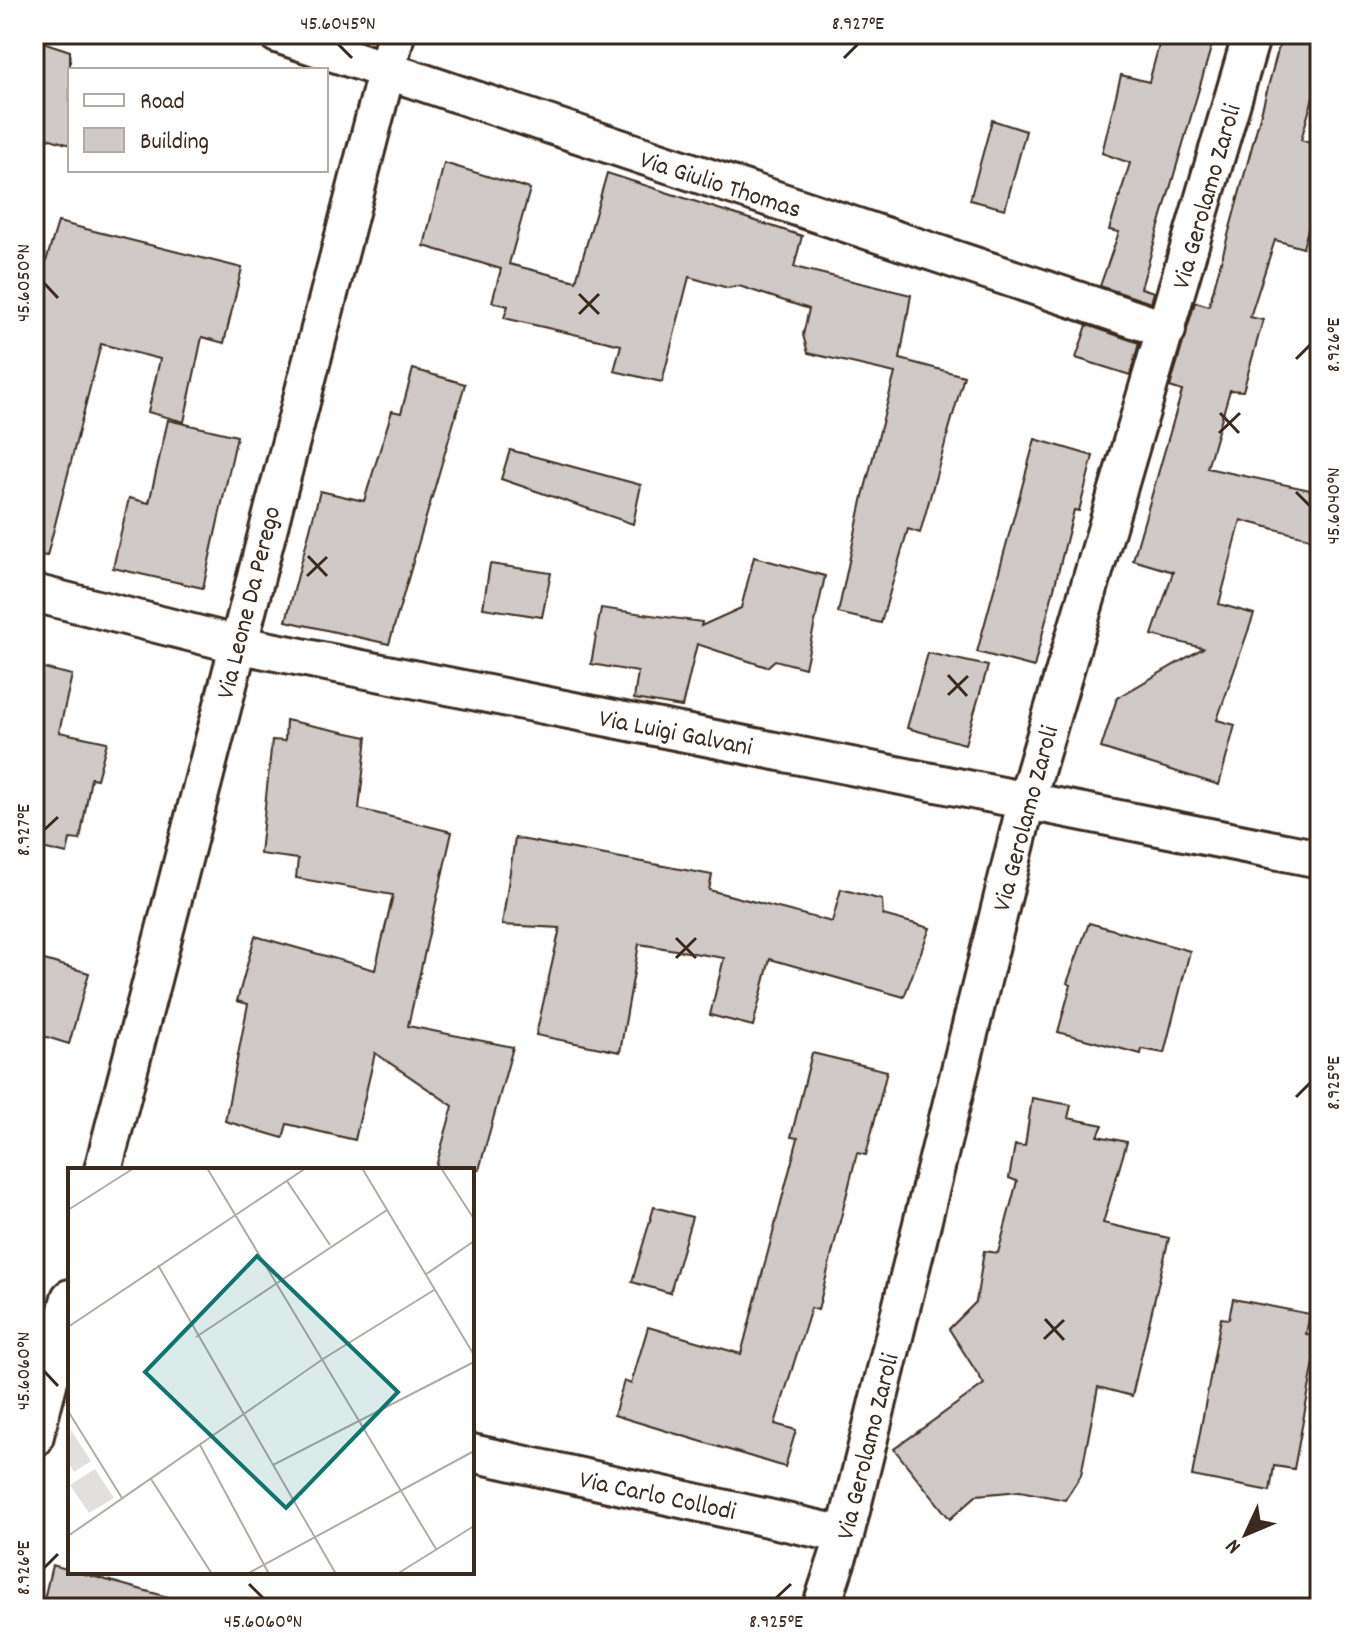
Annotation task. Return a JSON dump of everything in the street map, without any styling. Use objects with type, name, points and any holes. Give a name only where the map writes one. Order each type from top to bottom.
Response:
[{"type":"street","name":"Via Giulio Thomas","points":[[277,34],[1167,330]]},
{"type":"street","name":"Via Leone Da Perego","points":[[104,1168],[236,644],[396,34]]},
{"type":"street","name":"Via Gerolamo Zaroli","points":[[821,1608],[845,1535],[1027,799],[1252,34]]},
{"type":"street","name":"Via Luigi Galvani","points":[[34,593],[236,644],[1320,859]]},
{"type":"street","points":[[34,1439],[68,1306]]},
{"type":"street","name":"Via Carlo Collodi","points":[[474,1453],[845,1535]]},
{"type":"building","points":[[1162,34],[1215,34],[1141,288],[1154,292],[1151,303],[1100,286],[1119,232],[1109,230],[1130,163],[1102,153],[1121,75],[1149,82]]},
{"type":"building","points":[[1282,35],[1320,45],[1320,72],[1301,140],[1320,146],[1320,183],[1303,248],[1275,240],[1250,317],[1263,320],[1243,391],[1230,390],[1207,468],[1320,492],[1320,541],[1241,520],[1219,604],[1254,614],[1217,720],[1235,725],[1219,785],[1101,748],[1117,698],[1203,648],[1152,635],[1173,572],[1133,560],[1182,391],[1170,387],[1195,302],[1209,306]]},
{"type":"building","points":[[34,39],[70,51],[70,68],[68,144],[34,134]]},
{"type":"building","points":[[992,120],[1026,131],[1005,209],[970,200]]},
{"type":"building","points":[[444,163],[530,189],[509,264],[576,281],[607,173],[802,236],[794,267],[911,295],[900,359],[964,376],[920,533],[908,529],[881,623],[838,613],[863,496],[895,373],[808,353],[803,335],[809,309],[739,286],[728,288],[689,277],[662,382],[614,371],[621,345],[504,318],[508,306],[492,302],[501,269],[424,246]]},
{"type":"building","points":[[58,222],[242,268],[224,343],[202,337],[184,422],[148,412],[160,359],[101,344],[47,556],[34,554],[34,301]]},
{"type":"building","points":[[1087,325],[1139,343],[1130,375],[1076,358]]},
{"type":"building","points":[[413,369],[465,384],[389,644],[286,621],[320,491],[364,501],[392,411],[401,413]]},
{"type":"building","points":[[168,420],[237,436],[203,588],[113,568],[129,498],[149,503]]},
{"type":"building","points":[[1035,439],[1093,456],[1079,511],[1074,510],[1034,667],[977,652]]},
{"type":"building","points":[[510,450],[641,485],[633,524],[501,479]]},
{"type":"building","points":[[754,557],[825,576],[805,668],[775,660],[767,667],[697,644],[682,707],[634,699],[638,672],[591,664],[601,608],[702,622],[701,626],[741,608]]},
{"type":"building","points":[[490,564],[551,573],[542,617],[483,608]]},
{"type":"building","points":[[928,653],[988,666],[965,744],[907,728]]},
{"type":"building","points":[[34,666],[72,675],[59,732],[107,742],[97,779],[91,778],[80,840],[70,839],[67,854],[34,846]]},
{"type":"building","points":[[286,720],[367,737],[359,809],[452,832],[408,1026],[513,1047],[479,1170],[436,1168],[453,1106],[375,1053],[355,1140],[287,1124],[283,1138],[225,1121],[248,1004],[237,1001],[255,936],[375,970],[393,895],[296,878],[298,859],[260,854],[272,740],[285,741]]},
{"type":"building","points":[[515,838],[712,875],[709,890],[832,922],[841,889],[882,900],[883,915],[930,928],[904,997],[770,959],[753,1026],[710,1015],[724,958],[639,944],[620,1052],[536,1035],[560,928],[502,925]]},
{"type":"building","points":[[1089,923],[1190,951],[1164,1053],[1142,1049],[1141,1054],[1058,1032],[1071,985],[1067,983]]},
{"type":"building","points":[[34,957],[89,973],[69,1044],[34,1033]]},
{"type":"building","points":[[812,1053],[887,1071],[866,1155],[857,1153],[818,1310],[811,1308],[775,1424],[796,1430],[785,1467],[614,1415],[624,1381],[631,1384],[648,1327],[741,1354],[798,1138],[791,1137]]},
{"type":"building","points":[[1032,1098],[1071,1105],[1068,1118],[1103,1125],[1098,1136],[1127,1142],[1103,1223],[1169,1238],[1132,1396],[1098,1387],[1081,1475],[1065,1500],[1020,1491],[977,1495],[950,1519],[894,1449],[984,1384],[949,1329],[976,1302],[984,1251],[998,1253],[1017,1181],[1009,1178],[1015,1145],[1025,1146]]},
{"type":"building","points":[[654,1207],[692,1217],[670,1293],[632,1282]]},
{"type":"building","points":[[1233,1299],[1310,1314],[1306,1334],[1319,1336],[1294,1469],[1274,1466],[1270,1491],[1192,1476],[1221,1318],[1229,1319]]},
{"type":"building","points":[[52,1565],[68,1569],[68,1574],[85,1574],[168,1597],[166,1608],[42,1608]]}]
